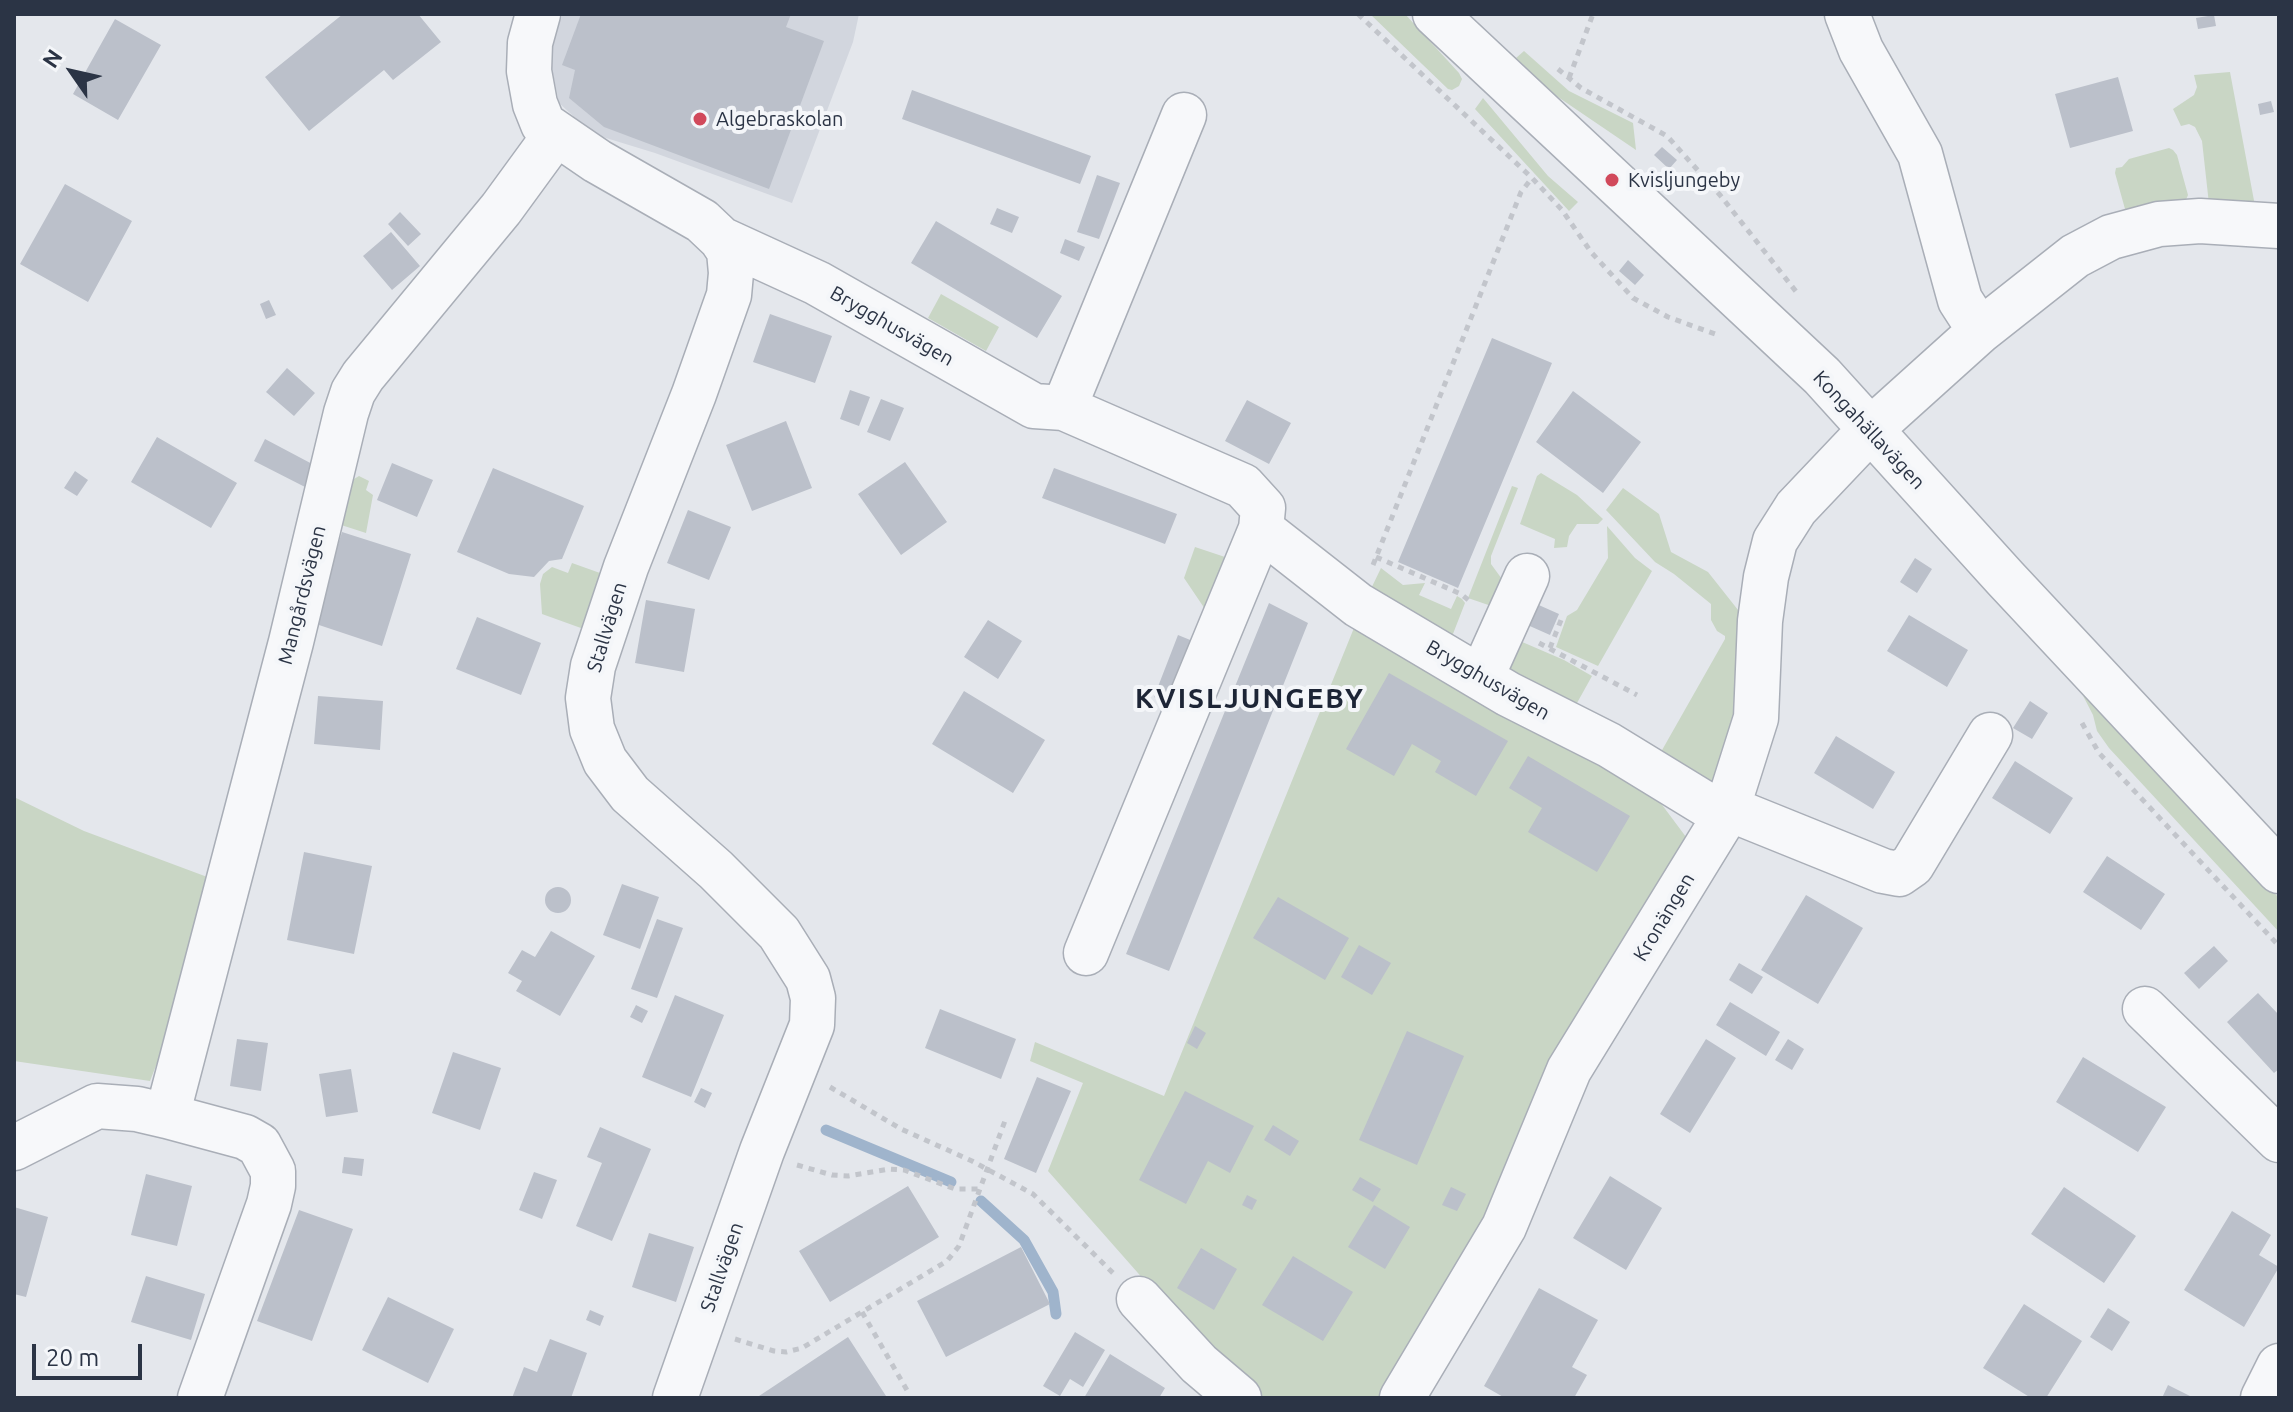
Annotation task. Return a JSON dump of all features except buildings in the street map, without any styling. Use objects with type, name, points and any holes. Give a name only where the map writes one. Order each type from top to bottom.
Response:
[{"type":"street","points":[[538,14],[530,43],[529,71],[535,104],[543,124],[555,135],[702,221],[721,239]]},
{"type":"street","name":"Kongahällavägen","points":[[1435,14],[1822,376],[2005,578],[2279,871]]},
{"type":"street","points":[[1847,14],[1861,50],[1920,154],[1960,300],[1980,331]]},
{"type":"street","points":[[1064,408],[1184,115]]},
{"type":"street","name":"Mangårdsvägen","points":[[167,1116],[353,392],[501,209],[555,135]]},
{"type":"street","name":"Kronängen","points":[[1405,1397],[1504,1227],[1569,1070],[1726,812],[1756,718],[1760,621],[1766,577],[1775,541],[1796,508],[1870,430],[1980,331],[2075,256],[2122,233],[2159,224],[2200,221],[2279,226]]},
{"type":"street","name":"Brygghusvägen","points":[[721,239],[817,283],[1034,406],[1064,408],[1243,486],[1263,508],[1261,529],[1358,605],[1481,678],[1609,745],[1726,812],[1883,871],[1899,874],[1912,865],[1990,735]]},
{"type":"street","name":"Stallvägen","points":[[675,1398],[762,1151],[812,1025],[813,998],[808,979],[795,954],[779,933],[716,870],[630,794],[597,745],[588,698],[593,666],[626,567],[729,295],[729,251],[721,239]]},
{"type":"street","points":[[1086,953],[1261,529]]},
{"type":"street","points":[[1481,678],[1527,576]]},
{"type":"street","points":[[2145,1009],[2279,1140]]},
{"type":"street","points":[[14,1148],[97,1106],[137,1109],[167,1116],[245,1137],[259,1145],[273,1171],[269,1204],[200,1398]]},
{"type":"street","points":[[1139,1299],[1199,1364],[1239,1398]]},
{"type":"street","points":[[2263,1398],[2279,1366]]},
{"type":"path","points":[[1358,14],[1532,178],[1562,210],[1591,252],[1633,298],[1668,317],[1716,335]]},
{"type":"path","points":[[1569,78],[1593,14]]},
{"type":"path","points":[[1554,66],[1606,103],[1667,136],[1720,195],[1799,294]]},
{"type":"path","points":[[1358,605],[1521,192],[1532,178]]},
{"type":"path","points":[[1376,557],[1461,594],[1506,623],[1637,695]]},
{"type":"path","points":[[1550,648],[1563,615]]},
{"type":"path","points":[[797,1064],[849,1101],[1033,1194],[1139,1299]]},
{"type":"path","points":[[700,1329],[786,1352],[802,1348],[947,1261],[959,1246],[1006,1118]]},
{"type":"path","points":[[762,1151],[832,1175],[904,1170],[955,1189],[979,1189]]},
{"type":"path","points":[[862,1312],[908,1392]]},
{"type":"shaded area","name":"Algebraskolan","points":[[563,14],[859,14],[853,42],[792,203],[593,134],[559,103],[548,49]]},
{"type":"green space","points":[[1370,14],[1405,14],[1459,73],[1462,79],[1459,86],[1448,89]]},
{"type":"green space","points":[[1524,51],[1569,91],[1633,123],[1636,150],[1555,95],[1516,58]]},
{"type":"green space","points":[[2230,72],[2255,206],[2209,204],[2202,141],[2195,127],[2189,124],[2181,126],[2173,109],[2194,95],[2197,87],[2194,75]]},
{"type":"green space","points":[[1483,98],[1548,176],[1578,202],[1569,211],[1475,109]]},
{"type":"green space","points":[[2169,148],[2177,155],[2188,195],[2185,202],[2125,209],[2116,168],[2122,167],[2129,159]]},
{"type":"green space","points":[[941,294],[999,327],[986,351],[928,318]]},
{"type":"green space","points":[[1541,473],[1577,495],[1603,519],[1598,524],[1577,524],[1569,536],[1567,547],[1554,548],[1555,539],[1520,524],[1537,476]]},
{"type":"green space","points":[[359,476],[369,481],[366,490],[373,495],[366,533],[335,523],[349,482]]},
{"type":"green space","points":[[1512,486],[1518,488],[1491,556],[1491,564],[1507,586],[1500,609],[1468,598]]},
{"type":"green space","points":[[1623,488],[1659,514],[1671,552],[1708,572],[1742,615],[1734,763],[1711,785],[1657,759],[1725,636],[1717,631],[1711,620],[1711,604],[1655,562],[1606,510]]},
{"type":"green space","points":[[1607,526],[1635,558],[1652,571],[1598,666],[1556,647],[1567,616],[1577,610],[1608,558]]},
{"type":"green space","points":[[1195,547],[1228,558],[1207,612],[1184,578]]},
{"type":"green space","points":[[572,563],[600,573],[609,585],[592,632],[542,614],[540,584],[543,574],[552,567],[568,573]]},
{"type":"green space","points":[[1381,568],[1403,585],[1425,583],[1419,595],[1451,609],[1457,596],[1462,599],[1465,603],[1451,639],[1368,595]]},
{"type":"green space","points":[[1356,623],[1651,790],[1689,841],[1390,1398],[1257,1398],[1197,1340],[1048,1171],[1083,1083],[1030,1061],[1035,1042],[1164,1096]]},
{"type":"green space","points":[[1513,638],[1592,676],[1572,712],[1499,672]]},
{"type":"green space","points":[[2078,686],[2093,698],[2279,898],[2279,932],[2109,748],[2097,731],[2093,715]]},
{"type":"green space","points":[[14,797],[84,831],[218,881],[171,1027],[150,1081],[14,1061]]},
{"type":"waterway","points":[[826,1130],[951,1182]]},
{"type":"waterway","points":[[981,1201],[1024,1240],[1053,1292],[1056,1314]]},
{"type":"place","name":"Algebraskolan","points":[[700,119]]},
{"type":"place","name":"Kvisljungeby","points":[[1612,180]]},
{"type":"district","name":"KVISLJUNGEBY","points":[[1250,699]]}]
